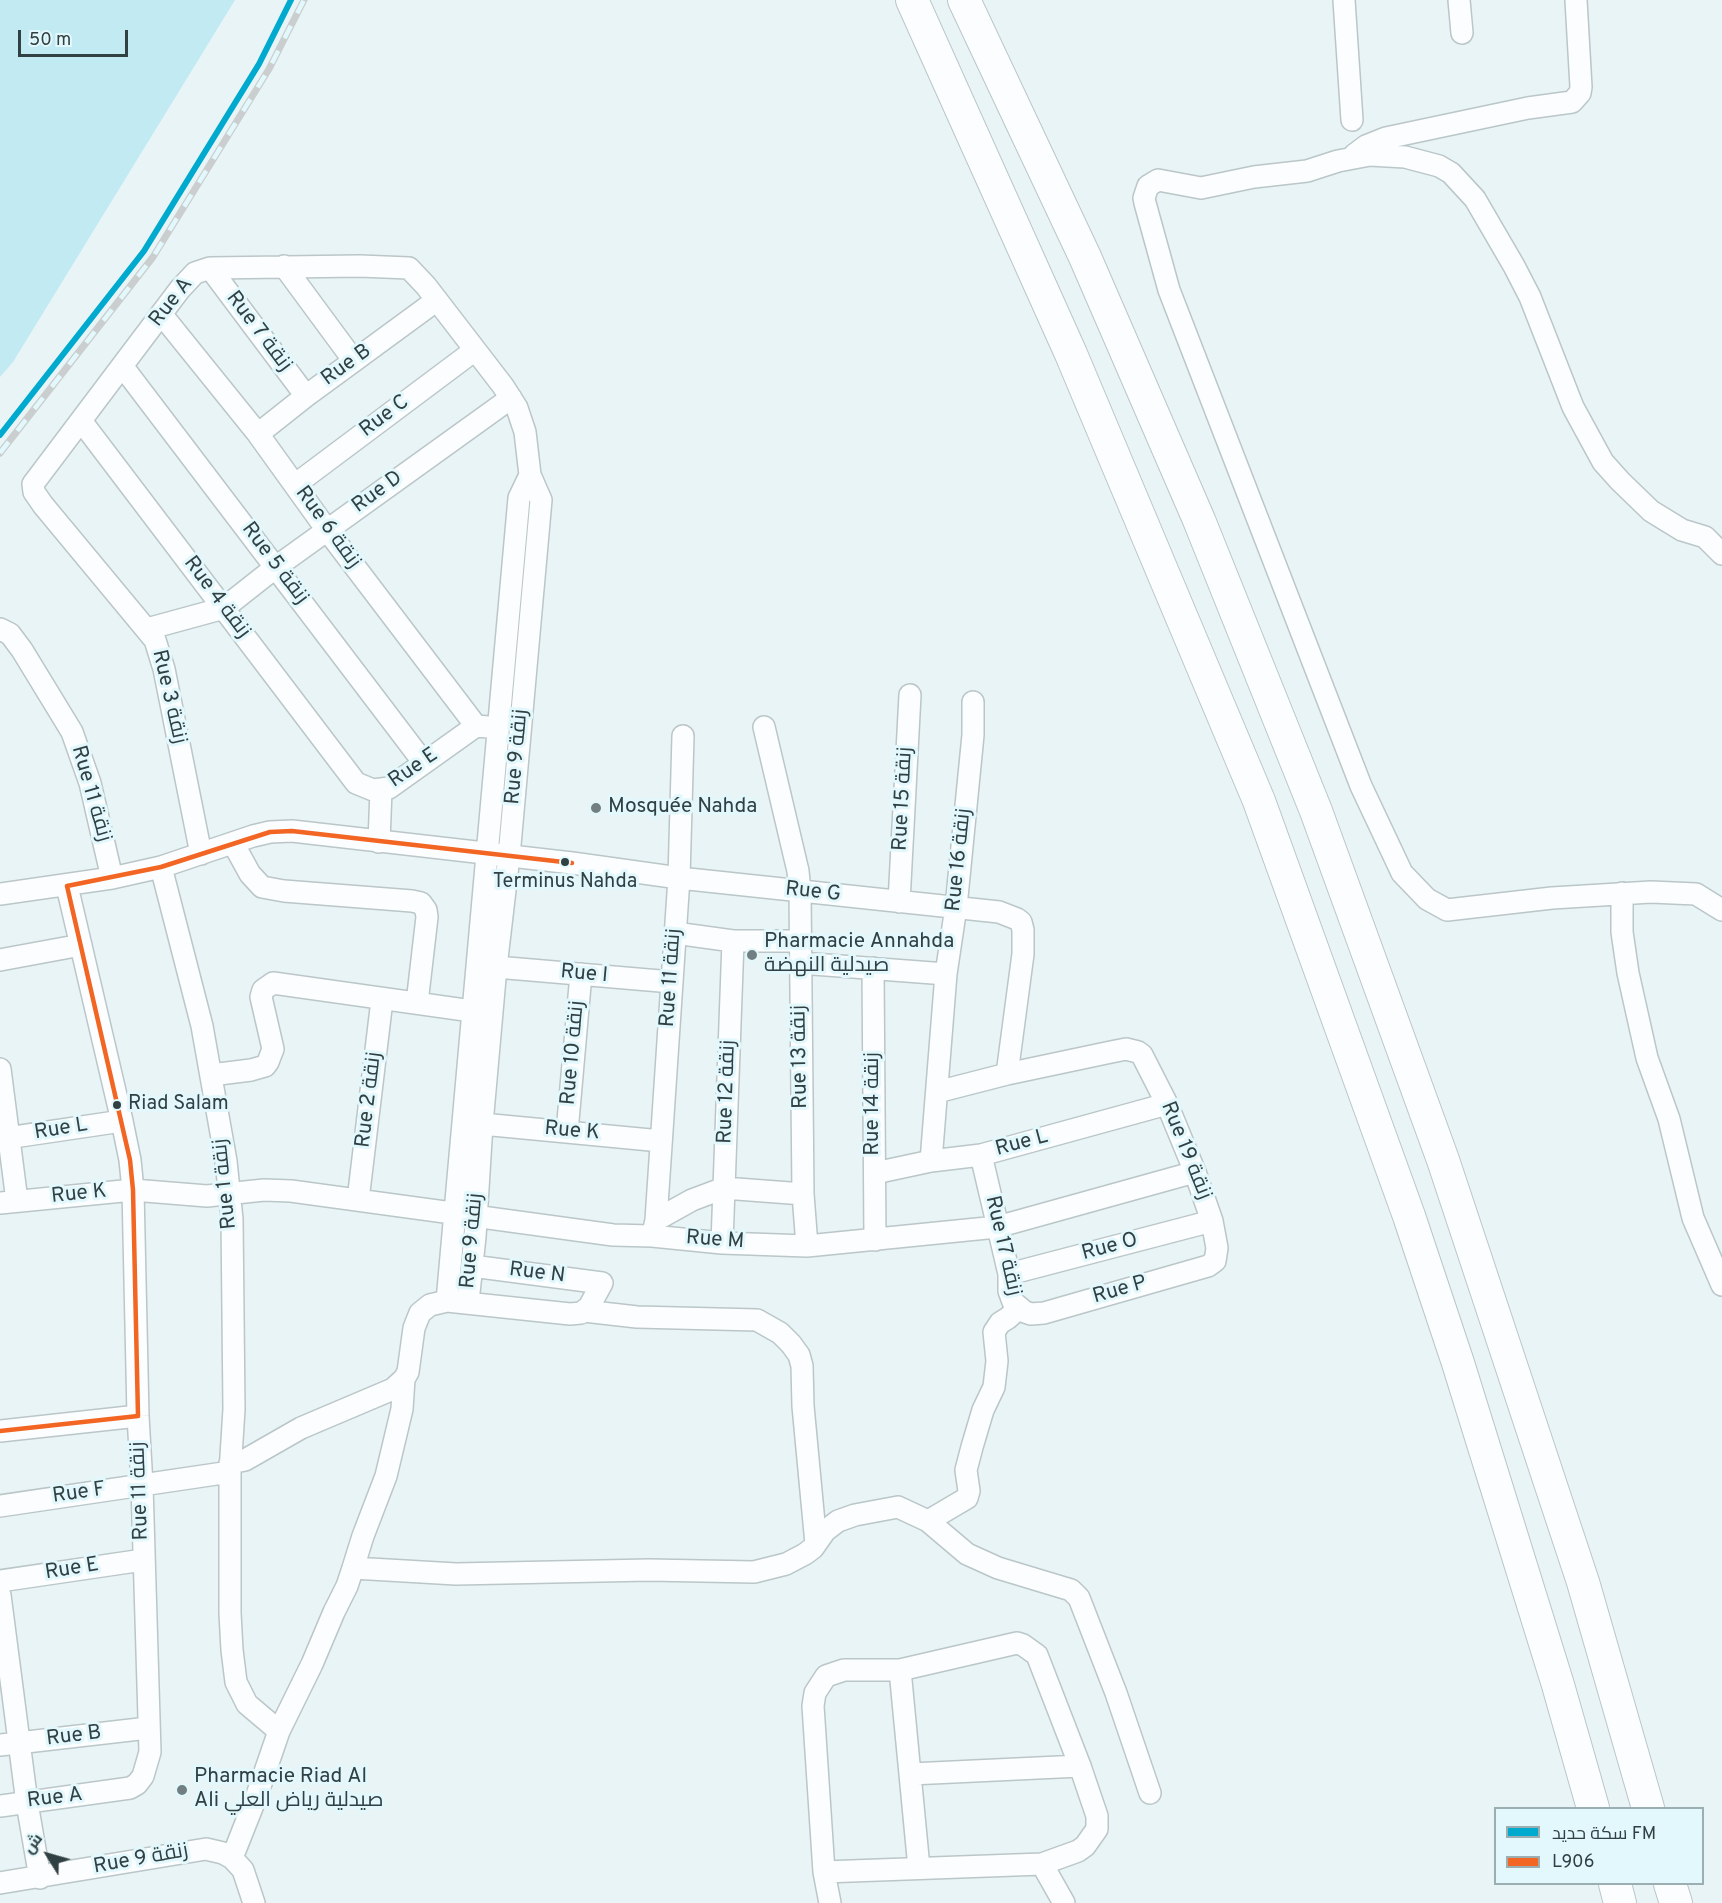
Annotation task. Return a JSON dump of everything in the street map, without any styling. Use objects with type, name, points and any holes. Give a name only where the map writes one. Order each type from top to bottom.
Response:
[{"type":"highway","points":[[912,0],[1071,354],[1259,801],[1409,1216],[1458,1363],[1558,1685],[1592,1807]]},
{"type":"highway","points":[[964,0],[1099,288],[1199,520],[1316,811],[1447,1172],[1583,1582],[1647,1807]]},
{"type":"highway","points":[[1615,1885],[1620,1903]]},
{"type":"highway","points":[[1670,1885],[1676,1903]]},
{"type":"street","points":[[1344,0],[1352,120]]},
{"type":"street","points":[[1459,0],[1462,33]]},
{"type":"street","points":[[1352,158],[1359,150],[1376,142],[1528,108],[1566,104],[1576,98],[1581,87],[1576,0]]},
{"type":"street","points":[[1405,157],[1418,131]]},
{"type":"street","points":[[1722,554],[1705,537],[1682,530],[1651,511],[1604,462],[1573,407],[1530,297],[1475,199],[1451,173],[1439,166],[1387,155],[1352,158],[1307,171],[1254,177],[1201,188],[1180,186],[1158,180],[1145,191],[1144,198],[1169,290],[1361,786],[1402,873],[1427,899],[1447,909],[1552,897],[1651,892],[1696,894],[1722,910]]},
{"type":"street","points":[[284,266],[354,361]]},
{"type":"street","name":"Rue A","points":[[43,505],[33,488],[35,481],[82,422],[188,279],[201,270],[284,266],[409,268]]},
{"type":"street","name":"Rue 7 زنقة","points":[[210,268],[306,396]]},
{"type":"street","name":"Rue 9 زنقة","points":[[409,268],[437,300],[517,408],[525,432],[530,475],[542,500],[509,856],[496,967],[468,1302],[447,1301],[519,498],[530,475]]},
{"type":"street","name":"Rue B","points":[[258,434],[437,300]]},
{"type":"street","name":"Rue 6 زنقة","points":[[162,315],[258,434],[327,530],[476,726]]},
{"type":"street","name":"Rue C","points":[[296,484],[475,350]]},
{"type":"street","name":"Rue 5 زنقة","points":[[123,367],[424,763]]},
{"type":"street","name":"Rue D","points":[[147,629],[224,608],[276,567],[511,398]]},
{"type":"street","name":"Rue 4 زنقة","points":[[82,422],[349,775]]},
{"type":"street","name":"Rue 3 زنقة","points":[[43,505],[155,640],[161,654],[201,854]]},
{"type":"street","name":"Rue 11 زنقة","points":[[0,629],[10,634],[22,650],[72,732],[90,783],[112,878]]},
{"type":"street","name":"Rue 15 زنقة","points":[[899,902],[910,695]]},
{"type":"street","name":"Rue 16 زنقة","points":[[931,1161],[946,974],[956,907],[973,735],[973,702]]},
{"type":"street","points":[[476,726],[497,728]]},
{"type":"street","name":"Rue E","points":[[349,775],[365,788],[381,790],[389,788],[476,726]]},
{"type":"street","name":"Rue 13 زنقة","points":[[764,728],[798,871],[800,892],[803,1194],[807,1246]]},
{"type":"street","name":"Rue 11 زنقة","points":[[654,1228],[679,879],[683,736]]},
{"type":"street","points":[[379,842],[381,790]]},
{"type":"street","points":[[0,894],[67,886],[161,867],[270,832],[292,831],[509,856]]},
{"type":"street","points":[[233,843],[250,874],[262,887],[421,903],[426,910],[427,917],[417,1003]]},
{"type":"street","name":"Rue G","points":[[509,856],[679,879],[999,912],[1017,919],[1022,926],[1023,954],[1007,1074]]},
{"type":"street","name":"Rue 1 زنقة","points":[[161,867],[202,1026],[230,1193],[234,1409],[230,1467],[230,1613],[236,1682],[247,1704],[279,1731]]},
{"type":"street","name":"Rue 11 زنقة","points":[[67,886],[122,1121],[133,1190],[138,1416],[150,1752],[143,1776],[137,1784],[130,1788],[110,1792]]},
{"type":"street","points":[[1622,893],[1622,932],[1628,973],[1647,1058],[1669,1119],[1693,1218],[1722,1285]]},
{"type":"street","points":[[675,933],[733,941],[801,941]]},
{"type":"street","name":"Rue 12 زنقة","points":[[722,1242],[733,941]]},
{"type":"street","points":[[0,960],[81,945]]},
{"type":"street","points":[[800,963],[946,974]]},
{"type":"street","name":"Rue I","points":[[496,967],[672,982]]},
{"type":"street","name":"Rue 14 زنقة","points":[[873,968],[875,1240]]},
{"type":"street","name":"Rue 10 زنقة","points":[[567,1132],[581,974]]},
{"type":"street","points":[[211,1075],[251,1070],[265,1066],[268,1062],[273,1049],[261,997],[263,990],[270,984],[472,1011]]},
{"type":"street","name":"Rue 2 زنقة","points":[[358,1200],[382,1000]]},
{"type":"street","name":"Rue 19 زنقة","points":[[1007,1074],[1126,1049],[1142,1055],[1167,1104],[1212,1221],[1217,1248],[1215,1261],[1195,1269]]},
{"type":"street","points":[[0,1069],[8,1202]]},
{"type":"street","points":[[937,1092],[1007,1074]]},
{"type":"street","name":"Rue L","points":[[875,1173],[931,1161],[981,1155],[1167,1104]]},
{"type":"street","name":"Rue L","points":[[5,1139],[122,1121]]},
{"type":"street","name":"Rue K","points":[[482,1124],[661,1141]]},
{"type":"street","name":"Rue 17 زنقة","points":[[981,1155],[1009,1274],[1009,1292],[1013,1302],[1019,1308],[1031,1314],[1044,1313]]},
{"type":"street","name":"Rue M","points":[[230,1193],[264,1190],[291,1191],[613,1234],[654,1228],[722,1242],[807,1246],[997,1227],[1195,1172]]},
{"type":"street","points":[[654,1228],[692,1200],[724,1188],[803,1194]]},
{"type":"street","name":"Rue K","points":[[8,1202],[133,1190],[207,1196],[230,1193]]},
{"type":"street","name":"Rue O","points":[[1009,1274],[1212,1221]]},
{"type":"street","name":"Rue N","points":[[472,1266],[602,1283],[594,1299],[577,1312]]},
{"type":"street","name":"Rue P","points":[[1044,1313],[1195,1269]]},
{"type":"street","points":[[254,1903],[243,1870],[232,1858],[279,1731],[347,1586],[386,1476],[402,1409],[404,1379],[408,1372],[414,1328],[420,1313],[430,1305],[447,1301]]},
{"type":"street","points":[[468,1302],[620,1316],[757,1320],[780,1333],[799,1355],[802,1366],[816,1544]]},
{"type":"street","points":[[928,1521],[967,1498],[969,1491],[966,1470],[983,1410],[994,1387],[997,1361],[994,1332],[1000,1323],[1019,1308]]},
{"type":"street","name":"Rue F","points":[[0,1506],[142,1485],[230,1467],[301,1428],[389,1392],[404,1379]]},
{"type":"street","points":[[0,1431],[138,1416]]},
{"type":"street","points":[[353,1568],[456,1574],[649,1570],[754,1572],[786,1564],[805,1554],[825,1531],[838,1521],[898,1507],[928,1521],[967,1554],[998,1568],[1071,1590],[1080,1598],[1150,1793]]},
{"type":"street","name":"Rue E","points":[[0,1581],[143,1560]]},
{"type":"street","points":[[0,1595],[10,1744],[27,1803],[40,1878]]},
{"type":"street","points":[[824,1872],[1042,1864],[1078,1851],[1085,1846],[1096,1829],[1097,1816],[1037,1655],[1017,1643],[900,1670],[844,1670],[826,1676],[815,1693],[813,1706],[824,1872],[830,1903]]},
{"type":"street","points":[[900,1670],[919,1868]]},
{"type":"street","name":"Rue B","points":[[10,1744],[148,1728]]},
{"type":"street","points":[[911,1774],[1080,1766]]},
{"type":"street","name":"Rue A","points":[[0,1806],[110,1792]]},
{"type":"street","name":"Rue 9 زنقة","points":[[0,1883],[206,1849],[232,1858]]},
{"type":"street","points":[[1042,1864],[1064,1903]]},
{"type":"shaded area","points":[[0,0],[235,0],[13,362],[0,377]]},
{"type":"railway","points":[[0,453],[153,257],[269,69],[304,0]]},
{"type":"rail line","name":"FM","points":[[0,435],[144,251],[259,64],[291,0]]},
{"type":"transit line","name":"L906","points":[[67,886],[161,867],[270,832],[292,831],[572,863]]},
{"type":"transit line","name":"L906","points":[[67,886],[130,1160],[133,1190],[138,1416]]},
{"type":"transit line","name":"L906","points":[[0,1431],[138,1416]]},
{"type":"place","name":"Mosquée Nahda","points":[[596,808]]},
{"type":"place","name":"Terminus Nahda","points":[[565,862]]},
{"type":"place","name":"Pharmacie Annahda صيدلية النهضة","points":[[752,955]]},
{"type":"place","name":"Riad Salam","points":[[117,1105]]},
{"type":"place","name":"Pharmacie Riad Al Ali صيدلية رياض العلي","points":[[182,1790]]}]
